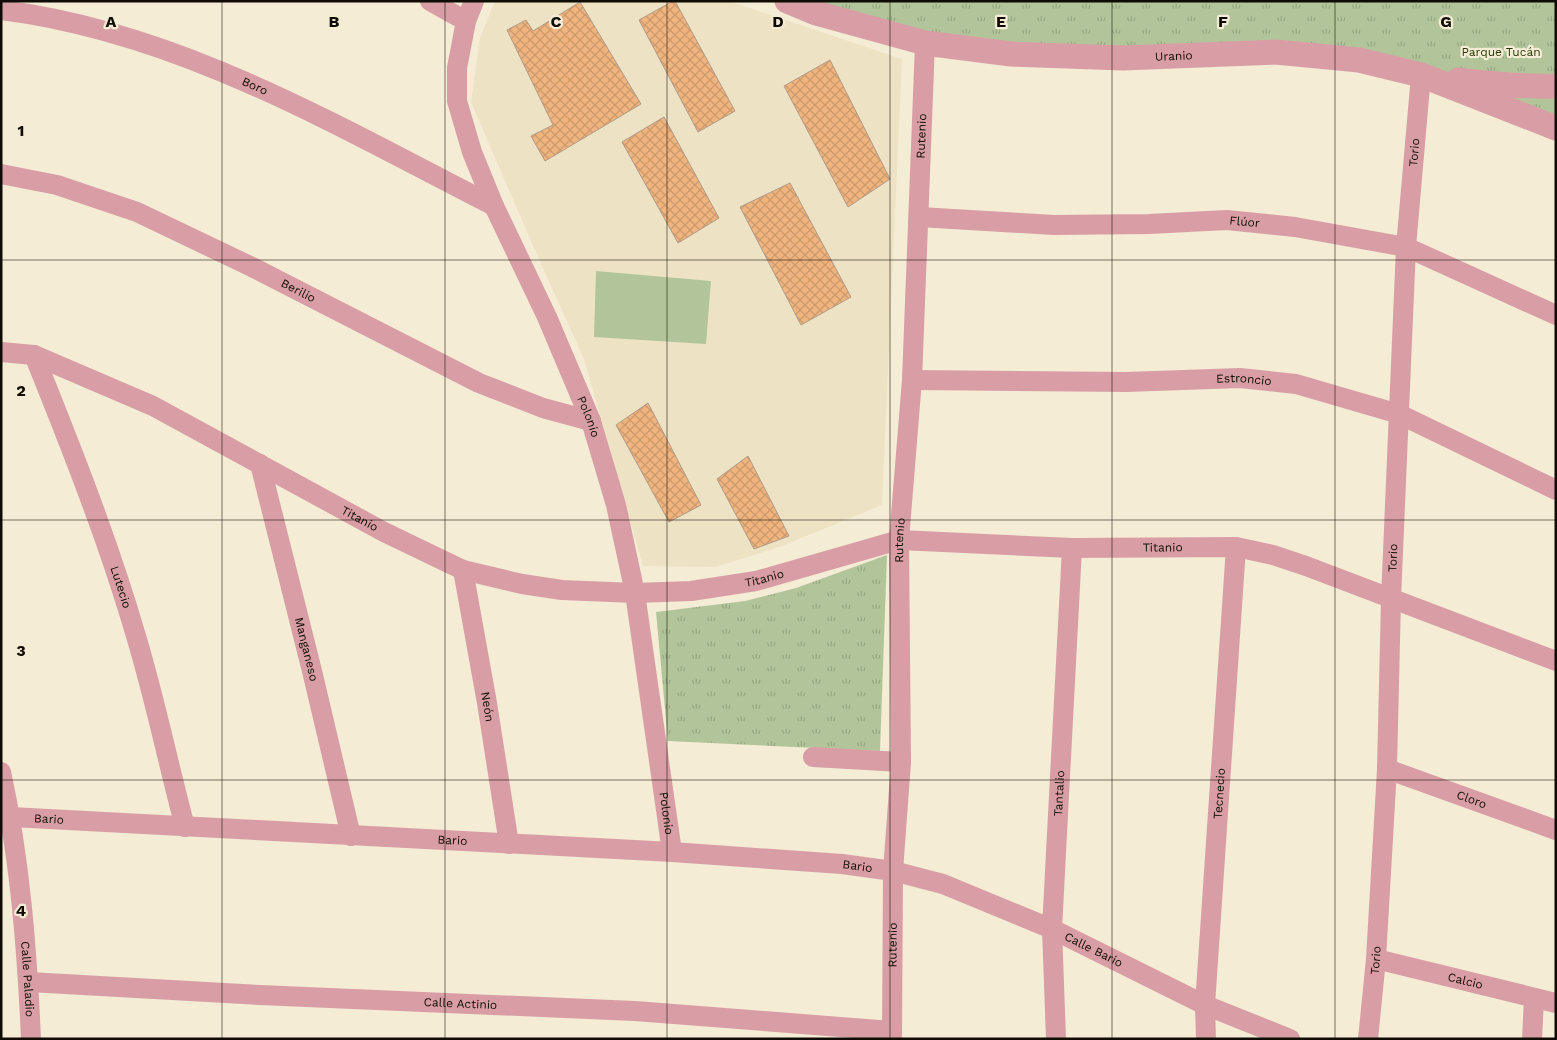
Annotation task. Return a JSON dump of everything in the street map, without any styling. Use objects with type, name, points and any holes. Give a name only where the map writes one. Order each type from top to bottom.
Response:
[{"type":"street","points":[[430,1],[466,21]]},
{"type":"street","name":"Polonio","points":[[474,1],[466,21],[457,68],[458,101],[472,152],[494,206],[547,317],[590,422],[616,505],[636,593],[672,852]]},
{"type":"street","name":"Uranio","points":[[786,1],[816,13],[925,43],[1011,54],[1123,58],[1276,52],[1359,60],[1421,75],[1556,128]]},
{"type":"street","name":"Boro","points":[[1,10],[31,14],[102,29],[176,54],[233,77],[334,124],[494,206]]},
{"type":"street","name":"Rutenio","points":[[892,1035],[893,871],[901,762],[899,540],[912,380],[925,43]]},
{"type":"street","points":[[1421,75],[1484,84],[1556,86]]},
{"type":"street","name":"Torio","points":[[1368,1039],[1376,959],[1387,768],[1391,599],[1406,247],[1421,75]]},
{"type":"street","name":"Berilio","points":[[1,174],[57,185],[137,212],[252,267],[479,383],[544,408],[590,422]]},
{"type":"street","name":"Flúor","points":[[919,217],[1054,225],[1149,224],[1227,220],[1295,226],[1406,247],[1556,314]]},
{"type":"street","name":"Titanio","points":[[1,352],[34,354],[153,406],[384,532],[463,570],[522,584],[562,590],[636,593],[691,591],[756,581],[899,540],[1072,548],[1236,547],[1273,555],[1306,566],[1556,661]]},
{"type":"street","name":"Lutecio","points":[[34,354],[98,522],[136,636],[184,827]]},
{"type":"street","name":"Estroncio","points":[[912,380],[1126,382],[1240,378],[1296,384],[1398,414],[1556,490]]},
{"type":"street","name":"Manganeso","points":[[260,464],[351,836]]},
{"type":"street","name":"Tecnecio","points":[[1206,1039],[1205,1005],[1236,547]]},
{"type":"street","name":"Tantalio","points":[[1056,1039],[1052,930],[1072,548]]},
{"type":"street","name":"Neón","points":[[463,570],[487,703],[509,844]]},
{"type":"street","points":[[813,757],[901,762]]},
{"type":"street","name":"Cloro","points":[[1387,768],[1556,830]]},
{"type":"street","name":"Calle Paladio","points":[[1,772],[11,817],[21,895],[29,982],[31,1039]]},
{"type":"street","name":"Bario","points":[[11,817],[672,852],[842,864],[893,871]]},
{"type":"street","name":"Calle Bario","points":[[893,871],[943,884],[1052,930],[1205,1005],[1290,1039]]},
{"type":"street","name":"Calcio","points":[[1376,959],[1556,1003]]},
{"type":"street","name":"Calle Actinio","points":[[29,982],[270,996],[635,1011],[892,1035]]},
{"type":"street","points":[[1532,1039],[1534,998]]},
{"type":"shaded area","points":[[495,1],[729,1],[902,59],[882,505],[782,546],[715,567],[643,566],[584,359],[471,102],[480,38]]},
{"type":"green space","name":"Parque Tucán","points":[[787,1],[1556,1],[1556,128],[1359,60],[1011,54]]},
{"type":"green space","points":[[596,271],[711,281],[706,344],[594,337]]},
{"type":"green space","points":[[887,555],[880,751],[668,741],[656,612],[745,601],[796,588]]},
{"type":"building","points":[[675,1],[735,111],[698,132],[639,20]]},
{"type":"building","points":[[580,2],[641,104],[545,161],[531,136],[553,125],[507,30],[526,20],[533,31]]},
{"type":"building","points":[[830,60],[890,179],[848,207],[784,86]]},
{"type":"building","points":[[664,117],[719,218],[678,243],[622,142]]},
{"type":"building","points":[[790,183],[851,297],[801,325],[740,207]]},
{"type":"building","points":[[648,403],[701,505],[669,522],[616,425]]},
{"type":"building","points":[[748,456],[789,536],[754,549],[717,479]]}]
